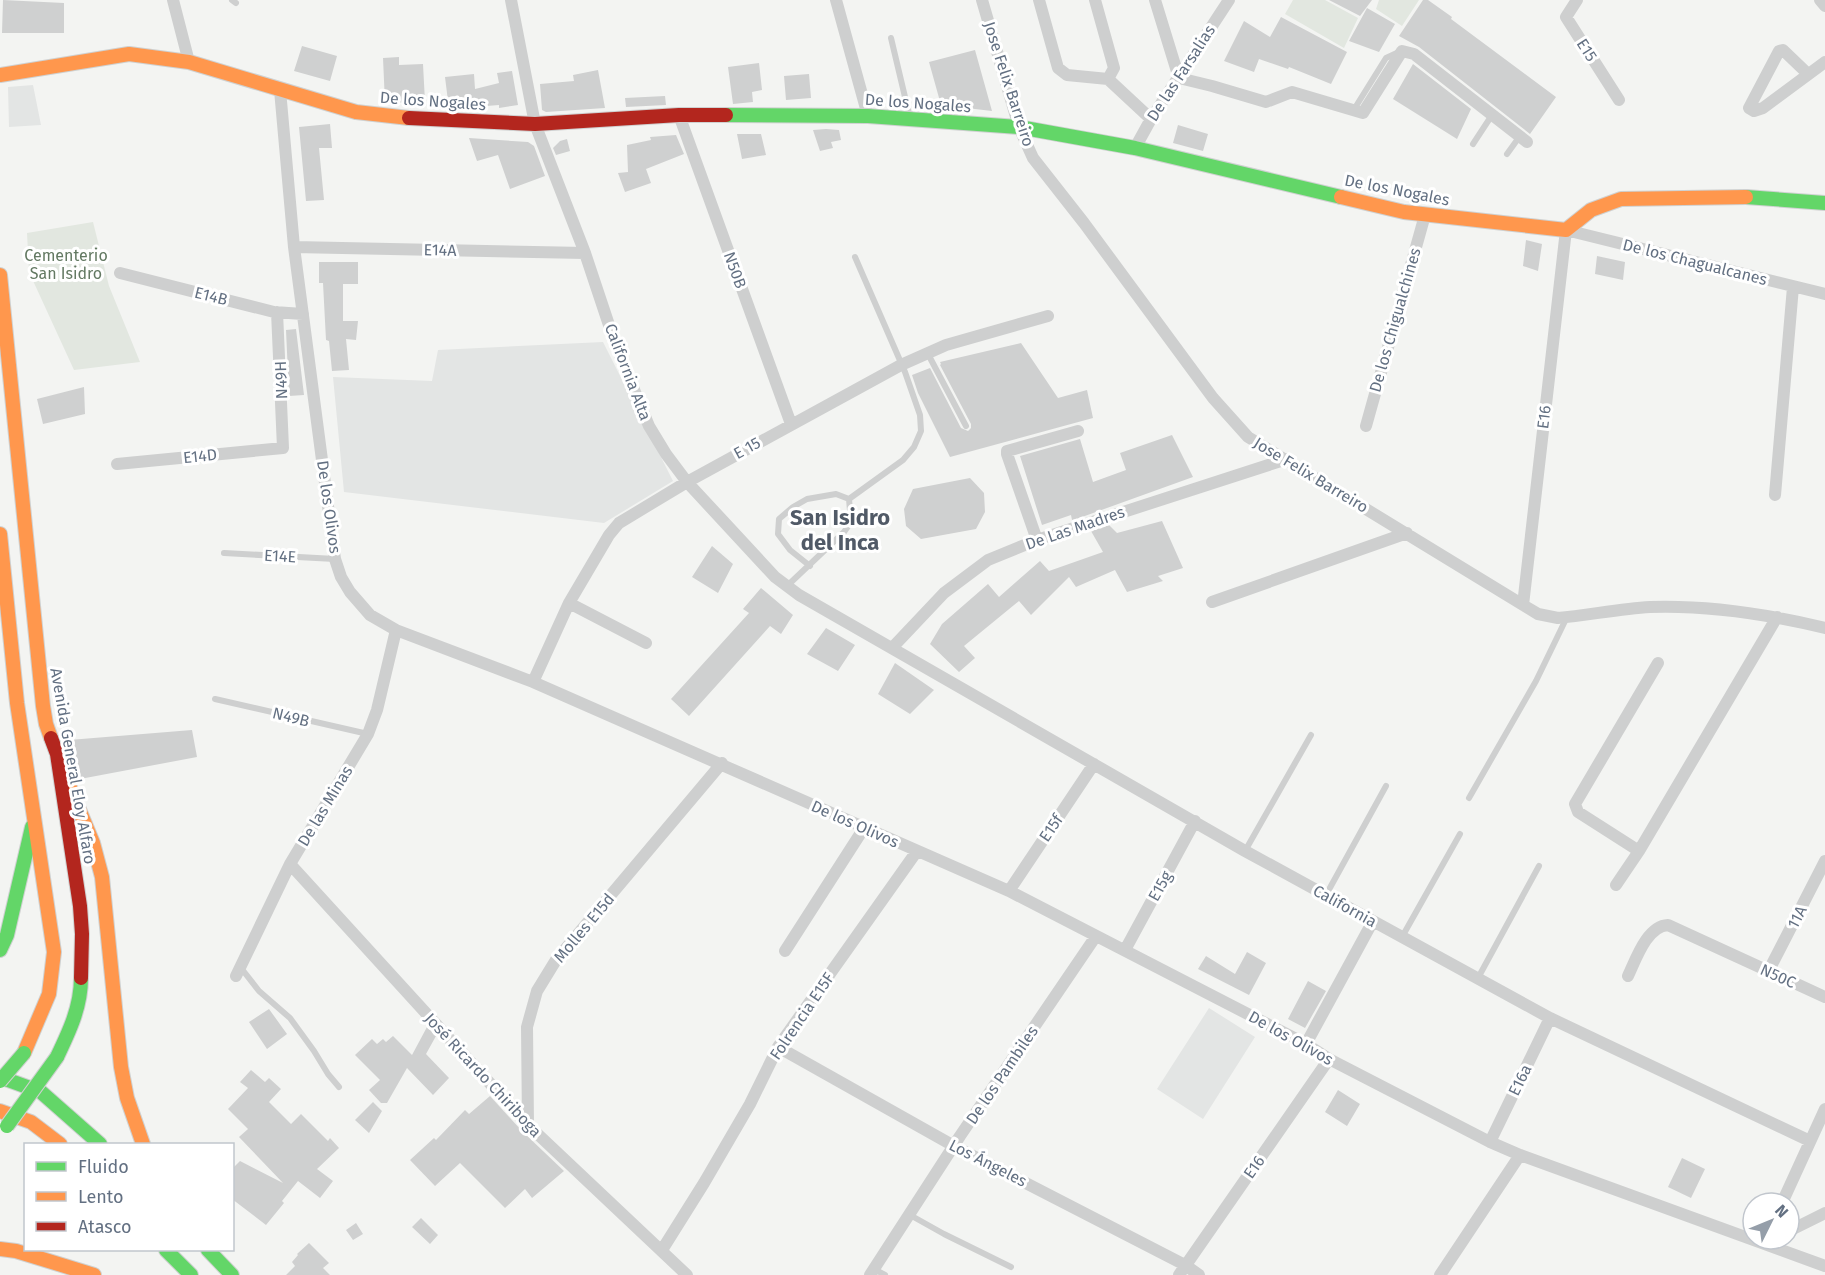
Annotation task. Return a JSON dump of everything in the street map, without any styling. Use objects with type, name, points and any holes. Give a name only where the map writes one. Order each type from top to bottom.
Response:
[{"type":"main road","name":"De los Nogales","points":[[0,75],[129,54],[189,62],[356,112],[405,118],[535,124],[679,116],[868,116],[1019,127],[1135,148],[1404,212],[1566,230]]},
{"type":"main road","points":[[1566,230],[1591,210],[1621,199],[1729,196],[1825,203]]},
{"type":"main road","name":"Avenida General Eloy Alfaro","points":[[0,274],[46,724],[57,754],[80,906],[82,952],[81,992],[72,1024],[57,1057],[3,1129]]},
{"type":"main road","points":[[0,534],[5,631],[54,952],[50,994],[24,1053],[0,1079],[41,1092],[99,1143]]},
{"type":"main road","points":[[57,754],[93,843],[102,877],[121,1066],[127,1098],[143,1143]]},
{"type":"main road","points":[[0,950],[7,935],[34,816]]},
{"type":"main road","points":[[0,1111],[31,1122],[59,1143]]},
{"type":"main road","points":[[0,1249],[16,1251],[94,1275]]},
{"type":"main road","points":[[167,1251],[190,1275]]},
{"type":"main road","points":[[208,1251],[232,1275]]},
{"type":"street","points":[[174,0],[189,62]]},
{"type":"street","name":"California Alta","points":[[511,0],[535,124],[585,253],[616,346],[641,409],[657,440],[687,482],[787,587],[892,648]]},
{"type":"street","points":[[836,0],[868,116]]},
{"type":"street","name":"Jose Felix Barreiro","points":[[982,0],[1019,127],[1038,166],[1084,223],[1224,412],[1248,437],[1523,605],[1547,617],[1568,617],[1650,607],[1737,610],[1778,616],[1825,628]]},
{"type":"street","points":[[1039,0],[1058,68],[1067,75],[1108,79],[1151,119]]},
{"type":"street","points":[[1095,0],[1114,68],[1108,79]]},
{"type":"street","points":[[1155,0],[1179,78],[1266,102],[1292,93],[1358,112],[1402,51],[1414,54],[1523,139]]},
{"type":"street","name":"De las Farsalias","points":[[1135,148],[1151,119],[1229,0]]},
{"type":"street","name":"E15","points":[[1577,0],[1566,17],[1619,100]]},
{"type":"street","points":[[1820,0],[1825,6]]},
{"type":"street","points":[[1808,74],[1783,50],[1779,51],[1749,108],[1758,111],[1825,62]]},
{"type":"street","name":"De los Olivos","points":[[280,90],[294,247],[335,559],[350,592],[370,615],[396,630],[533,682],[722,763],[1009,891],[1490,1142],[1520,1155],[1741,1232]]},
{"type":"street","name":"N50B","points":[[679,116],[791,424]]},
{"type":"street","name":"De los Chigualchines","points":[[1366,426],[1425,215]]},
{"type":"street","name":"De los Chagualcanes","points":[[1566,230],[1825,294]]},
{"type":"street","name":"E16","points":[[1523,605],[1566,230]]},
{"type":"street","name":"E14A","points":[[294,247],[585,253]]},
{"type":"street","name":"E14B","points":[[120,273],[277,312],[303,314]]},
{"type":"street","points":[[1775,495],[1793,287]]},
{"type":"street","name":"N49H","points":[[277,312],[283,448]]},
{"type":"street","name":"E 15","points":[[533,682],[569,603],[613,529],[619,523],[687,482],[901,365],[945,345],[1048,316]]},
{"type":"street","points":[[1037,540],[1006,454],[1007,451],[1078,431]]},
{"type":"street","name":"E14D","points":[[117,464],[283,448]]},
{"type":"street","name":"De Las Madres","points":[[892,648],[944,593],[988,560],[1037,540],[1287,459]]},
{"type":"street","points":[[1212,602],[1407,533]]},
{"type":"street","points":[[569,603],[646,643]]},
{"type":"street","points":[[1616,885],[1639,851],[1778,616]]},
{"type":"street","name":"De las Minas","points":[[238,972],[290,864],[368,734],[377,710],[396,630]]},
{"type":"street","name":"California","points":[[892,648],[1245,851],[1550,1018],[1810,1141]]},
{"type":"street","points":[[1639,851],[1578,812],[1575,804],[1658,663]]},
{"type":"street","name":"Molles E15d","points":[[528,1125],[527,1027],[537,991],[556,960],[722,763]]},
{"type":"street","name":"E15f","points":[[1009,891],[1094,764]]},
{"type":"street","name":"E15g","points":[[1125,950],[1195,821]]},
{"type":"street","points":[[785,951],[864,828]]},
{"type":"street","name":"Folrencia E15F","points":[[662,1250],[750,1104],[778,1047],[917,851]]},
{"type":"street","name":"11A","points":[[1768,972],[1825,861]]},
{"type":"street","name":"José Ricardo Chiriboga","points":[[290,864],[528,1125],[687,1275]]},
{"type":"street","points":[[1306,1044],[1373,921]]},
{"type":"street","name":"N50C","points":[[1628,976],[1653,932],[1664,925],[1672,926],[1825,998]]},
{"type":"street","name":"De los Pambiles","points":[[876,1273],[954,1146],[1096,936]]},
{"type":"street","name":"E16a","points":[[1490,1142],[1550,1018]]},
{"type":"street","name":"Los Ángeles","points":[[778,1047],[1182,1270],[1199,1275]]},
{"type":"street","name":"E16","points":[[1182,1270],[1329,1059]]},
{"type":"street","points":[[1787,1191],[1825,1109]]},
{"type":"street","points":[[1440,1275],[1520,1155]]},
{"type":"street","points":[[1801,1225],[1825,1214]]},
{"type":"street","name":"De los Olivos","points":[[1790,1251],[1825,1266]]},
{"type":"lane","points":[[891,38],[910,118]]},
{"type":"lane","points":[[1473,144],[1492,115]]},
{"type":"lane","points":[[1507,154],[1523,139]]},
{"type":"lane","points":[[849,499],[903,460],[914,447],[921,431],[920,415],[889,333],[855,256]]},
{"type":"lane","points":[[927,353],[966,426]]},
{"type":"lane","points":[[810,566],[790,550],[778,534],[779,519],[807,499],[836,494],[849,499]]},
{"type":"lane","points":[[787,587],[832,546],[851,522],[849,499]]},
{"type":"lane","name":"E14E","points":[[224,553],[335,559]]},
{"type":"lane","points":[[1469,798],[1536,681],[1568,617]]},
{"type":"lane","name":"N49B","points":[[215,699],[368,734]]},
{"type":"lane","points":[[1245,851],[1311,735]]},
{"type":"lane","points":[[1326,895],[1386,786]]},
{"type":"lane","points":[[1402,937],[1460,834]]},
{"type":"lane","points":[[1477,978],[1539,866]]},
{"type":"lane","points":[[238,972],[290,1018],[339,1088]]},
{"type":"lane","points":[[910,1215],[1011,1267]]},
{"type":"shaded area","points":[[33,85],[41,125],[9,127],[8,87]]},
{"type":"shaded area","points":[[603,342],[673,481],[604,523],[344,492],[333,377],[432,381],[438,350]]},
{"type":"shaded area","points":[[1209,1008],[1255,1037],[1203,1119],[1157,1089]]},
{"type":"green space","points":[[1293,0],[1325,0],[1358,18],[1344,48],[1285,14]]},
{"type":"green space","points":[[1379,0],[1419,0],[1402,26],[1376,9]]},
{"type":"green space","name":"Cementerio San Isidro","points":[[93,222],[109,286],[140,362],[74,370],[29,272],[27,233]]},
{"type":"building","points":[[3,0],[64,3],[64,33],[2,33]]},
{"type":"building","points":[[1329,0],[1372,0],[1360,16]]},
{"type":"building","points":[[1423,0],[1428,0],[1452,17],[1451,19],[1556,97],[1530,134],[1419,47],[1399,36]]},
{"type":"building","points":[[1367,8],[1395,24],[1379,52],[1349,41]]},
{"type":"building","points":[[1281,17],[1347,52],[1331,84],[1289,67],[1288,69],[1259,59],[1254,72],[1224,61],[1244,21],[1270,37]]},
{"type":"building","points":[[302,46],[337,56],[330,81],[294,71]]},
{"type":"building","points":[[975,50],[992,111],[941,105],[929,62]]},
{"type":"building","points":[[399,57],[399,65],[423,64],[425,102],[385,103],[383,58]]},
{"type":"building","points":[[759,63],[762,90],[752,92],[753,102],[733,104],[728,67]]},
{"type":"building","points":[[1413,64],[1471,109],[1457,139],[1393,99]]},
{"type":"building","points":[[598,70],[605,108],[546,112],[542,110],[540,84],[574,81],[573,75]]},
{"type":"building","points":[[512,71],[518,105],[499,108],[499,105],[449,109],[445,77],[474,74],[475,89],[499,83],[497,73]]},
{"type":"building","points":[[809,74],[811,98],[786,100],[784,76]]},
{"type":"building","points":[[665,96],[666,105],[626,107],[625,98]]},
{"type":"building","points":[[330,124],[332,148],[319,148],[324,200],[306,201],[299,127]]},
{"type":"building","points":[[1178,125],[1208,134],[1203,151],[1173,143]]},
{"type":"building","points":[[813,130],[839,130],[841,140],[831,142],[833,148],[820,151]]},
{"type":"building","points":[[737,134],[761,134],[766,155],[742,159]]},
{"type":"building","points":[[676,135],[684,154],[646,169],[651,183],[625,192],[618,173],[628,172],[627,145],[651,140],[650,137]]},
{"type":"building","points":[[469,138],[528,142],[534,146],[545,176],[510,189],[498,155],[477,161]]},
{"type":"building","points":[[567,139],[570,151],[556,155],[553,148],[560,141]]},
{"type":"building","points":[[1526,240],[1542,244],[1538,271],[1523,266]]},
{"type":"building","points":[[1597,256],[1625,262],[1623,280],[1595,274]]},
{"type":"building","points":[[319,262],[358,262],[358,284],[343,284],[343,321],[358,321],[356,340],[346,339],[349,370],[332,371],[329,341],[326,340],[323,283],[319,283]]},
{"type":"building","points":[[296,329],[304,395],[289,396],[286,330]]},
{"type":"building","points":[[1021,343],[1058,398],[1087,390],[1093,418],[950,457],[918,393],[912,375],[930,368],[961,428],[968,431],[971,424],[940,362]]},
{"type":"building","points":[[84,387],[85,414],[43,424],[37,399]]},
{"type":"building","points":[[1172,435],[1193,477],[1082,517],[1072,520],[1071,515],[1042,525],[1020,456],[1080,439],[1093,482],[1126,470],[1120,453]]},
{"type":"building","points":[[970,478],[984,493],[985,512],[976,529],[921,539],[906,526],[904,509],[913,489]]},
{"type":"building","points":[[1162,521],[1183,568],[1158,576],[1163,581],[1127,592],[1115,570],[1076,587],[1069,577],[1031,615],[1019,601],[964,646],[975,658],[959,672],[930,644],[942,624],[988,584],[999,597],[1040,561],[1049,571],[1103,552],[1091,531],[1109,525],[1117,533]]},
{"type":"building","points":[[712,546],[733,564],[718,593],[692,577]]},
{"type":"building","points":[[761,588],[793,615],[781,634],[770,626],[689,716],[671,699],[749,613],[743,609]]},
{"type":"building","points":[[826,628],[855,645],[838,671],[807,654]]},
{"type":"building","points":[[895,663],[934,690],[910,714],[878,694]]},
{"type":"building","points":[[192,730],[197,757],[80,779],[69,740]]},
{"type":"building","points":[[1247,952],[1266,963],[1249,995],[1198,969],[1206,956],[1235,974]]},
{"type":"building","points":[[1308,981],[1326,991],[1305,1028],[1288,1019]]},
{"type":"building","points":[[269,1009],[287,1034],[267,1049],[249,1022]]},
{"type":"building","points":[[427,1027],[436,1036],[426,1054],[449,1078],[433,1095],[407,1068],[387,1103],[381,1103],[369,1090],[380,1080],[355,1055],[372,1039],[377,1044],[383,1039],[386,1042],[393,1036],[412,1055]]},
{"type":"building","points":[[251,1070],[265,1082],[269,1078],[281,1089],[269,1102],[291,1124],[301,1114],[328,1141],[330,1138],[339,1148],[317,1169],[333,1181],[320,1198],[298,1181],[266,1225],[234,1201],[234,1167],[240,1161],[283,1183],[239,1137],[248,1129],[228,1109],[248,1088],[240,1082]]},
{"type":"building","points":[[1338,1090],[1360,1104],[1347,1126],[1325,1112]]},
{"type":"building","points":[[490,1096],[522,1131],[564,1171],[532,1198],[525,1189],[505,1208],[460,1163],[435,1186],[410,1160],[434,1138],[436,1140],[465,1110],[469,1114]]},
{"type":"building","points":[[373,1102],[382,1111],[369,1133],[355,1120]]},
{"type":"building","points":[[1682,1158],[1705,1169],[1691,1198],[1668,1187]]},
{"type":"building","points":[[421,1218],[438,1235],[430,1244],[412,1227]]},
{"type":"building","points":[[356,1223],[363,1234],[353,1240],[346,1230]]},
{"type":"building","points":[[309,1243],[329,1263],[323,1268],[330,1275],[286,1275],[295,1266],[292,1262],[297,1254]]},
{"type":"traffic: fast","points":[[726,115],[868,116],[1019,127],[1135,148],[1341,197]]},
{"type":"traffic: fast","points":[[1746,197],[1825,203]]},
{"type":"traffic: fast","points":[[0,950],[7,935],[32,827]]},
{"type":"traffic: fast","points":[[57,1057],[77,1009],[81,978]]},
{"type":"traffic: fast","points":[[0,1081],[24,1053]]},
{"type":"traffic: fast","points":[[7,1126],[57,1057]]},
{"type":"traffic: fast","points":[[0,1077],[41,1092],[99,1143]]},
{"type":"traffic: fast","points":[[167,1251],[191,1275]]},
{"type":"traffic: fast","points":[[209,1251],[232,1275]]},
{"type":"traffic: slow","points":[[0,75],[129,54],[189,62],[356,112],[409,118]]},
{"type":"traffic: slow","points":[[1341,197],[1404,212],[1566,230],[1591,210],[1621,199],[1746,197]]},
{"type":"traffic: slow","points":[[0,275],[43,706],[51,738]]},
{"type":"traffic: slow","points":[[0,534],[17,703],[54,952],[49,994],[24,1053]]},
{"type":"traffic: slow","points":[[68,783],[93,843],[102,877],[121,1067],[127,1098],[143,1143]]},
{"type":"traffic: slow","points":[[0,1111],[31,1122],[59,1143]]},
{"type":"traffic: slow","points":[[0,1249],[16,1251],[94,1275]]},
{"type":"traffic: jam","points":[[409,118],[535,124],[679,115],[726,115]]},
{"type":"traffic: jam","points":[[51,738],[57,754],[80,906],[81,978]]},
{"type":"district","name":"San Isidro del Inca","points":[[840,530]]}]
